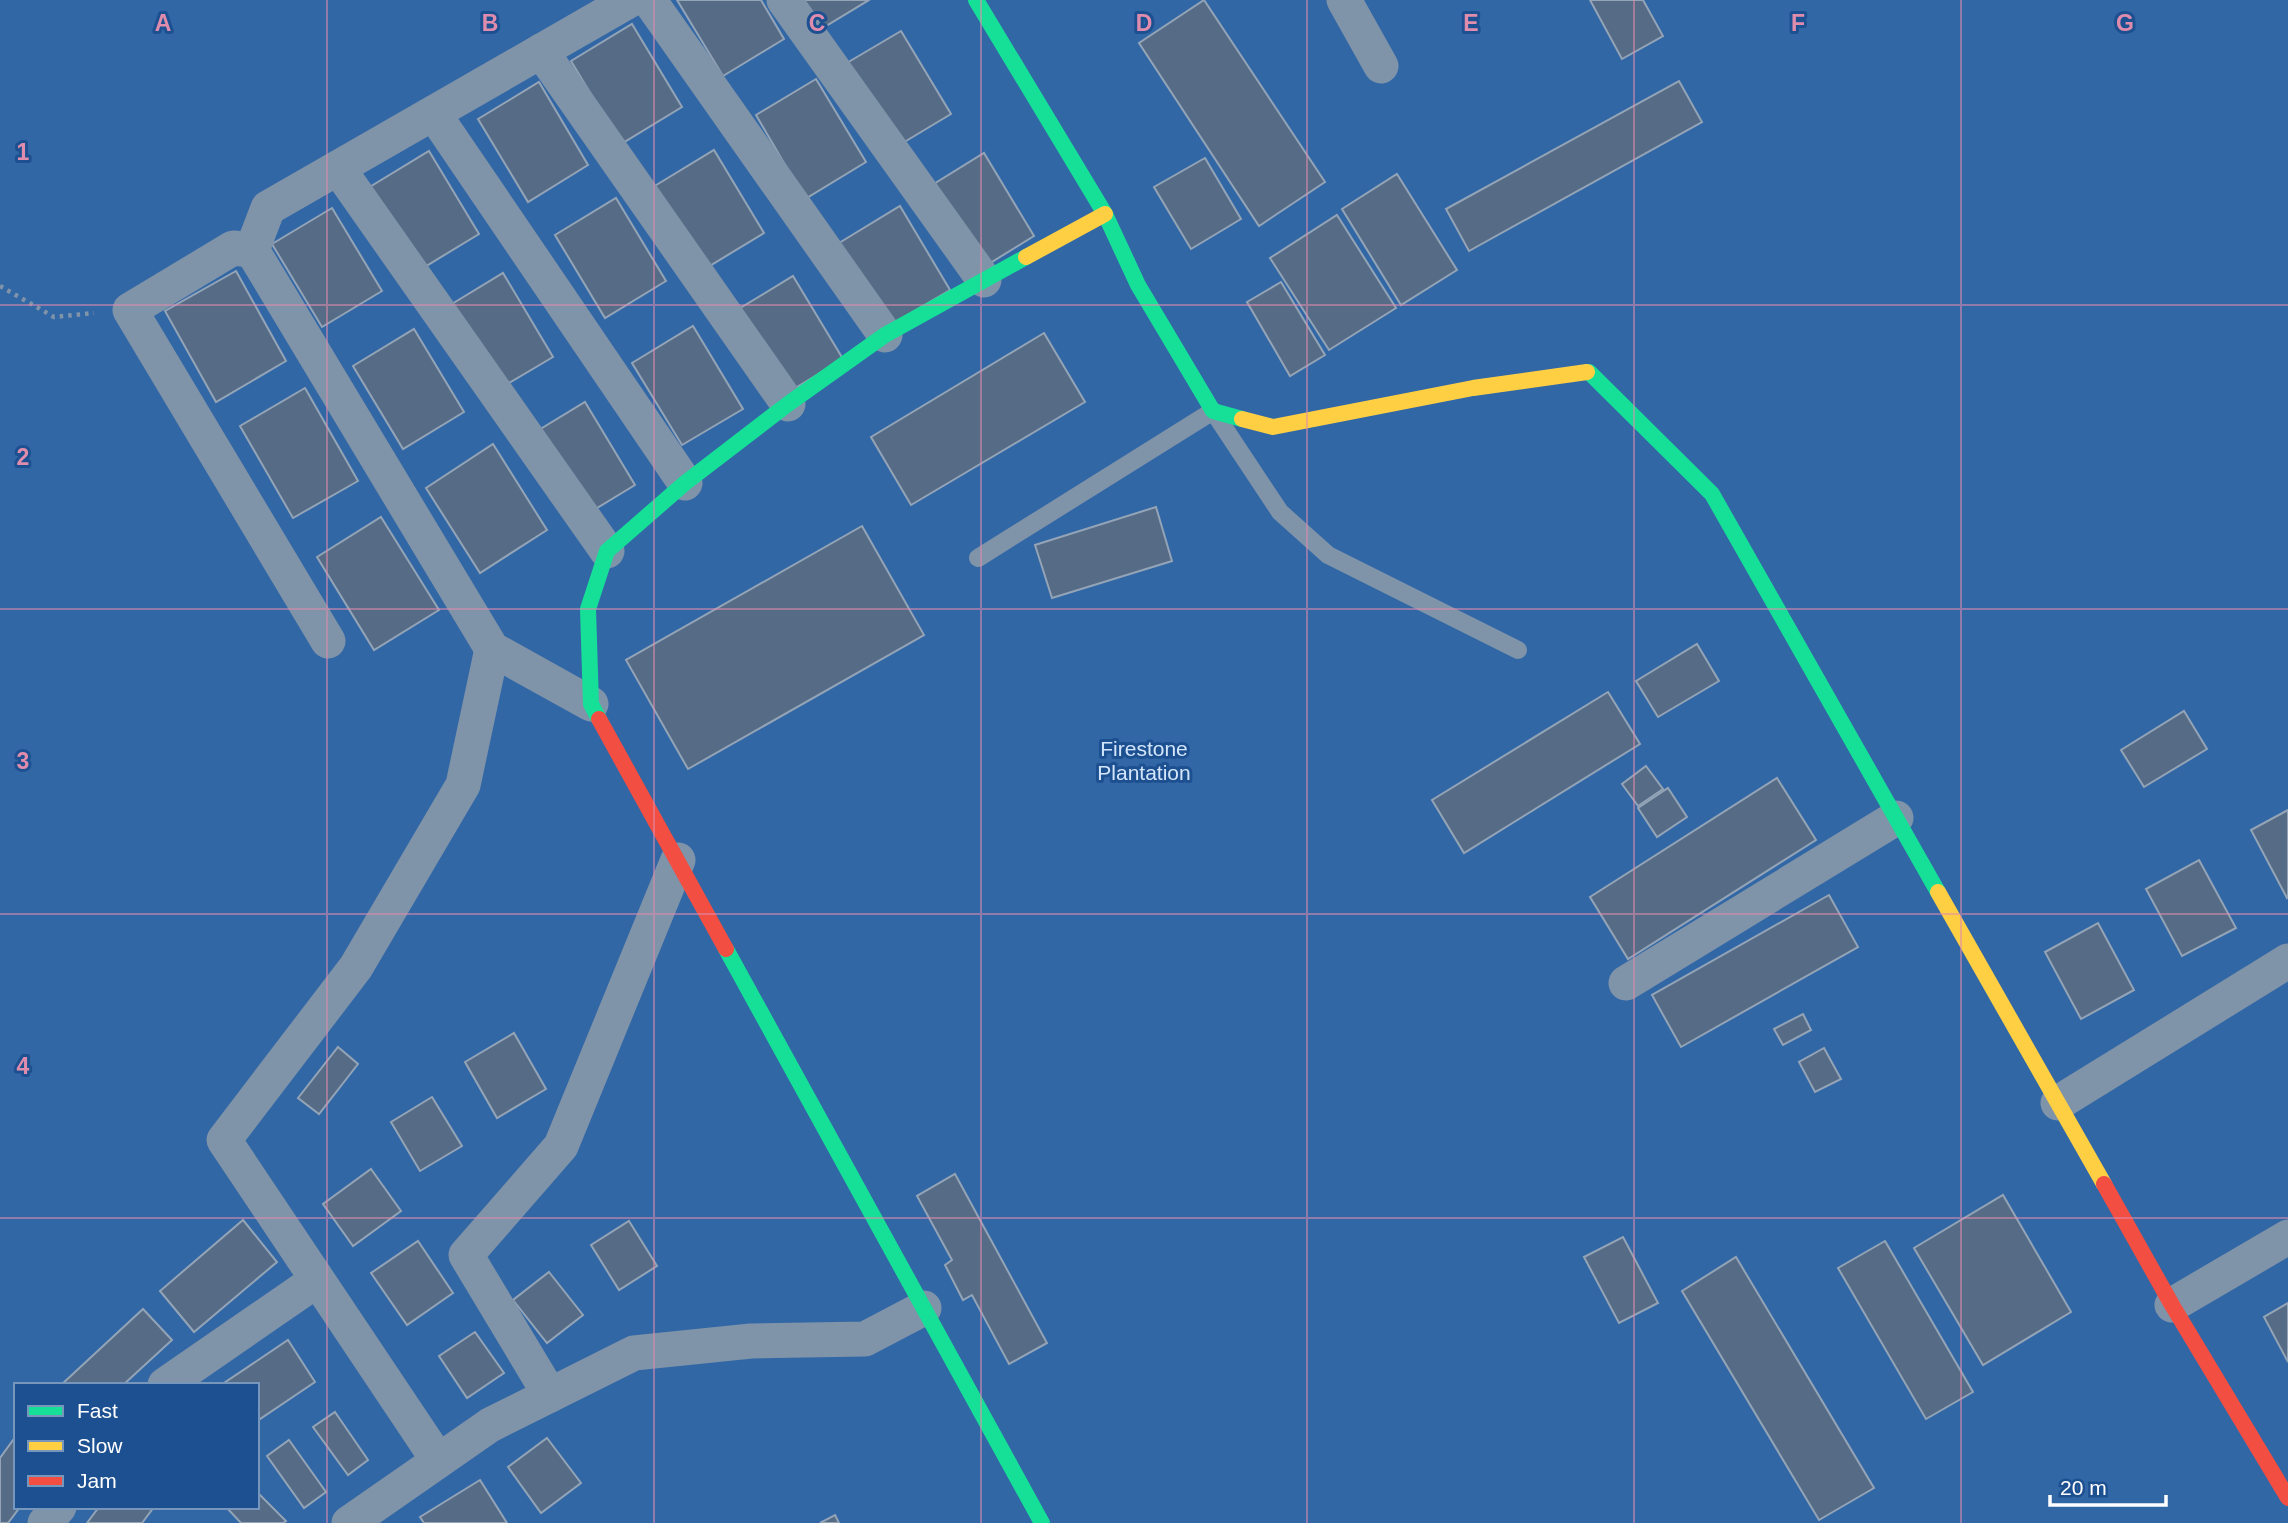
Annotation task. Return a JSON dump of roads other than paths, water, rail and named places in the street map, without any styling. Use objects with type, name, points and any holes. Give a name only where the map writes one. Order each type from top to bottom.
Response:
[{"type":"street","points":[[252,250],[268,208],[630,0]]},
{"type":"street","points":[[649,0],[885,335]]},
{"type":"street","points":[[784,0],[984,280]]},
{"type":"street","points":[[976,0],[1105,214],[1138,285],[1213,411],[1273,427],[1473,388],[1589,372],[1712,494],[2172,1305],[2288,1499]]},
{"type":"street","points":[[1344,0],[1381,66]]},
{"type":"street","points":[[541,51],[788,404]]},
{"type":"street","points":[[434,114],[685,483]]},
{"type":"street","points":[[338,168],[607,551]]},
{"type":"street","points":[[1042,1523],[591,704],[588,609],[607,551],[685,483],[788,404],[885,335],[1105,214]]},
{"type":"street","points":[[252,250],[233,248],[130,310],[328,641]]},
{"type":"street","points":[[252,250],[492,649],[591,704]]},
{"type":"street","points":[[438,1460],[223,1140],[356,967],[463,785],[492,649]]},
{"type":"street","points":[[1626,983],[1896,818]]},
{"type":"street","points":[[550,1395],[466,1255],[561,1146],[678,860]]},
{"type":"street","points":[[2057,1103],[2288,961]]},
{"type":"street","points":[[2172,1305],[2288,1237]]},
{"type":"street","points":[[168,1383],[317,1280]]},
{"type":"street","points":[[349,1523],[490,1425],[634,1353],[751,1341],[865,1339],[924,1308]]},
{"type":"street","points":[[45,1523],[57,1509]]},
{"type":"lane","points":[[978,558],[1213,411],[1280,512],[1328,555],[1518,650]]},
{"type":"park label","name":"Firestone Plantation","points":[[1144,761]]}]
